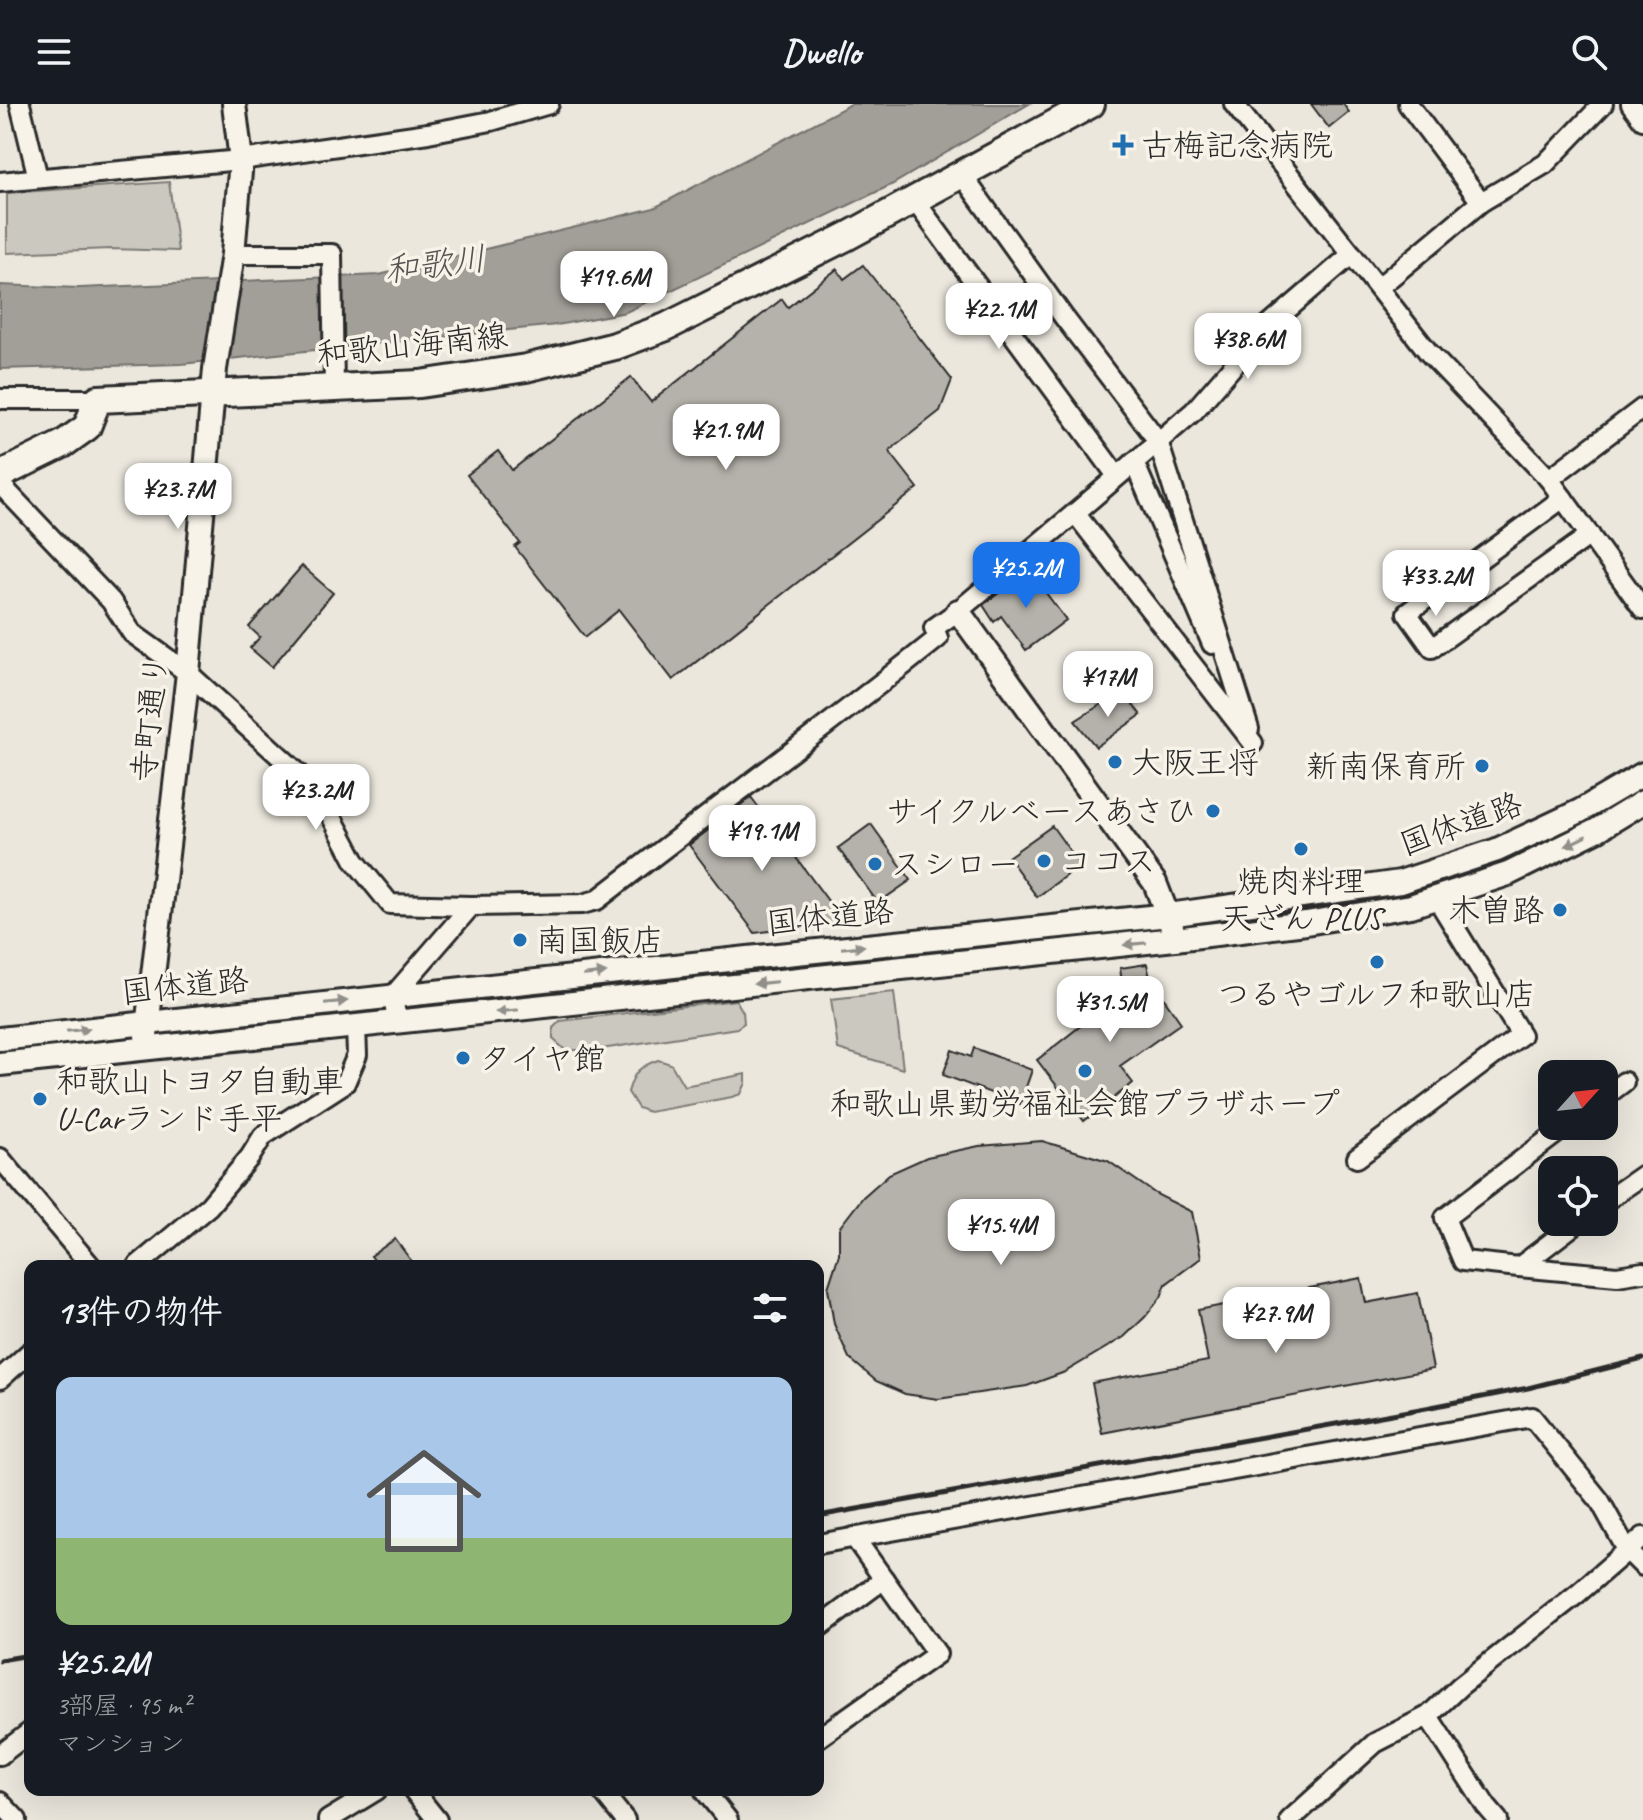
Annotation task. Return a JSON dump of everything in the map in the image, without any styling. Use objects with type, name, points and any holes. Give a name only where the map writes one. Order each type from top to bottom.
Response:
[{"type":"main road","name":"和歌山海南線","points":[[98,399],[214,381],[334,379],[420,384],[511,370],[615,346],[666,327],[846,237],[1091,104]]},
{"type":"main road","points":[[0,475],[63,444],[87,427],[98,399]]},
{"type":"street","points":[[20,104],[38,178]]},
{"type":"street","name":"寺町通り","points":[[144,1049],[188,673],[214,381],[231,262],[241,160],[234,104]]},
{"type":"street","points":[[0,182],[241,160],[428,133],[488,113],[549,104]]},
{"type":"street","points":[[1234,104],[1429,353],[1549,479],[1643,609]]},
{"type":"street","points":[[1408,104],[1481,202]]},
{"type":"street","points":[[1379,287],[1481,202],[1545,164],[1603,104]]},
{"type":"street","points":[[1631,104],[1643,120]]},
{"type":"street","points":[[962,175],[1158,441],[1253,743]]},
{"type":"street","points":[[915,201],[1117,476]]},
{"type":"street","points":[[231,262],[332,254],[334,379]]},
{"type":"street","points":[[0,484],[111,601],[132,633],[188,673],[318,791],[355,861],[390,904],[582,904],[597,900],[938,638],[934,628],[1194,411],[1266,328],[1352,254]]},
{"type":"street","points":[[0,399],[98,399]]},
{"type":"street","points":[[1549,479],[1643,408]]},
{"type":"street","points":[[1134,462],[1253,743]]},
{"type":"street","points":[[1563,498],[1407,613],[1432,648],[1590,535]]},
{"type":"street","points":[[1075,513],[1253,743]]},
{"type":"street","points":[[958,611],[1155,883],[1169,915],[1175,939]]},
{"type":"street","name":"国体道路","points":[[0,1039],[1169,915],[1400,882],[1497,850],[1580,811],[1643,774]]},
{"type":"street","name":"国体道路","points":[[0,1064],[1306,923],[1411,906],[1508,874],[1597,830],[1643,802]]},
{"type":"street","points":[[1357,1158],[1521,1035],[1436,897]]},
{"type":"street","points":[[397,1022],[393,996],[471,906]]},
{"type":"street","points":[[144,1260],[209,1206],[250,1157],[263,1136],[345,1083],[357,1055],[356,1027]]},
{"type":"street","points":[[1618,1086],[1624,1082]]},
{"type":"street","points":[[1548,1140],[1445,1218],[1463,1261],[1617,1276],[1643,1272]]},
{"type":"street","points":[[0,1158],[86,1260]]},
{"type":"street","points":[[1618,1192],[1643,1175]]},
{"type":"street","points":[[1519,1267],[1560,1236]]},
{"type":"street","points":[[0,1379],[24,1357]]},
{"type":"street","points":[[824,1543],[1532,1417],[1600,1501],[1627,1550],[1643,1566]]},
{"type":"street","points":[[824,1734],[937,1654],[854,1537]]},
{"type":"street","points":[[1290,1820],[1375,1743],[1428,1716],[1460,1686],[1577,1594],[1643,1537]]},
{"type":"street","points":[[824,1624],[884,1579]]},
{"type":"street","points":[[1428,1716],[1498,1820]]},
{"type":"street","points":[[0,1755],[24,1737]]},
{"type":"street","points":[[328,1820],[367,1796]]},
{"type":"street","points":[[418,1796],[437,1820]]},
{"type":"street","points":[[606,1796],[625,1820]]},
{"type":"street","points":[[709,1796],[728,1820]]},
{"type":"street","points":[[0,1802],[17,1820]]},
{"type":"shaded area","points":[[169,182],[178,251],[110,249],[7,253],[7,193]]},
{"type":"shaded area","points":[[894,992],[903,1069],[838,1049],[831,999]]},
{"type":"shaded area","points":[[736,1000],[743,1012],[744,1023],[737,1028],[595,1050],[565,1050],[553,1039],[553,1028],[560,1021]]},
{"type":"shaded area","points":[[658,1060],[671,1064],[684,1086],[746,1074],[746,1083],[741,1094],[732,1097],[649,1112],[638,1108],[628,1092],[638,1071]]},
{"type":"water","name":"和歌川","points":[[851,104],[1029,104],[893,184],[626,312],[557,325],[181,364],[0,369],[0,285],[80,288],[379,275],[654,208]]},
{"type":"building","points":[[1311,104],[1343,104],[1349,112],[1329,128]]},
{"type":"building","points":[[863,265],[952,380],[940,411],[889,451],[918,488],[673,680],[619,610],[585,637],[515,547],[520,543],[467,475],[498,451],[512,470],[631,377],[651,402],[782,299],[788,307],[837,269],[844,279]]},
{"type":"building","points":[[302,566],[333,593],[272,667],[250,648],[260,637],[249,627]]},
{"type":"building","points":[[1029,570],[1066,620],[1026,650],[1001,616],[994,622],[983,605]]},
{"type":"building","points":[[1122,691],[1141,715],[1096,747],[1075,721]]},
{"type":"building","points":[[751,797],[843,921],[755,933],[689,845]]},
{"type":"building","name":"スシロー","points":[[871,824],[911,880],[878,903],[838,848]]},
{"type":"building","name":"ココス","points":[[1052,826],[1080,865],[1037,897],[1008,857]]},
{"type":"building","points":[[1147,964],[1150,978],[1181,1023],[1120,1066],[1133,1083],[1084,1121],[1037,1060],[1123,990],[1120,968]]},
{"type":"building","points":[[974,1048],[1032,1070],[1020,1104],[943,1075],[952,1050],[971,1057]]},
{"type":"building","points":[[1042,1141],[1108,1161],[1156,1194],[1192,1212],[1201,1258],[1166,1284],[1161,1297],[1124,1337],[1065,1372],[1027,1386],[938,1399],[905,1394],[876,1381],[849,1358],[834,1324],[828,1288],[839,1254],[839,1228],[863,1197],[889,1174],[927,1157],[979,1146]]},
{"type":"building","points":[[395,1239],[411,1260],[374,1260],[371,1256]]},
{"type":"building","points":[[1361,1278],[1366,1303],[1418,1293],[1433,1369],[1102,1433],[1092,1383],[1208,1361],[1198,1310]]},
{"type":"railway","points":[[824,1515],[1426,1408],[1528,1388],[1643,1359]]},
{"type":"railway","points":[[0,1660],[24,1656]]},
{"type":"place","name":"古梅記念病院","points":[[1123,145]]},
{"type":"place","name":"大阪王将","points":[[1115,762]]},
{"type":"place","name":"新南保育所","points":[[1482,766]]},
{"type":"place","name":"サイクルベースあさひ","points":[[1213,811]]},
{"type":"place","name":"焼肉料理 天ざん PLUS","points":[[1301,849]]},
{"type":"place","name":"ココス","points":[[1044,861]]},
{"type":"place","name":"スシロー","points":[[875,864]]},
{"type":"place","name":"木曽路","points":[[1560,910]]},
{"type":"place","name":"南国飯店","points":[[520,940]]},
{"type":"place","name":"つるやゴルフ和歌山店","points":[[1377,962]]},
{"type":"place","name":"タイヤ館","points":[[463,1058]]},
{"type":"place","name":"和歌山県勤労福祉会館プラザホープ","points":[[1085,1071]]},
{"type":"place","name":"和歌山トヨタ自動車 U-Carランド手平","points":[[40,1099]]}]
